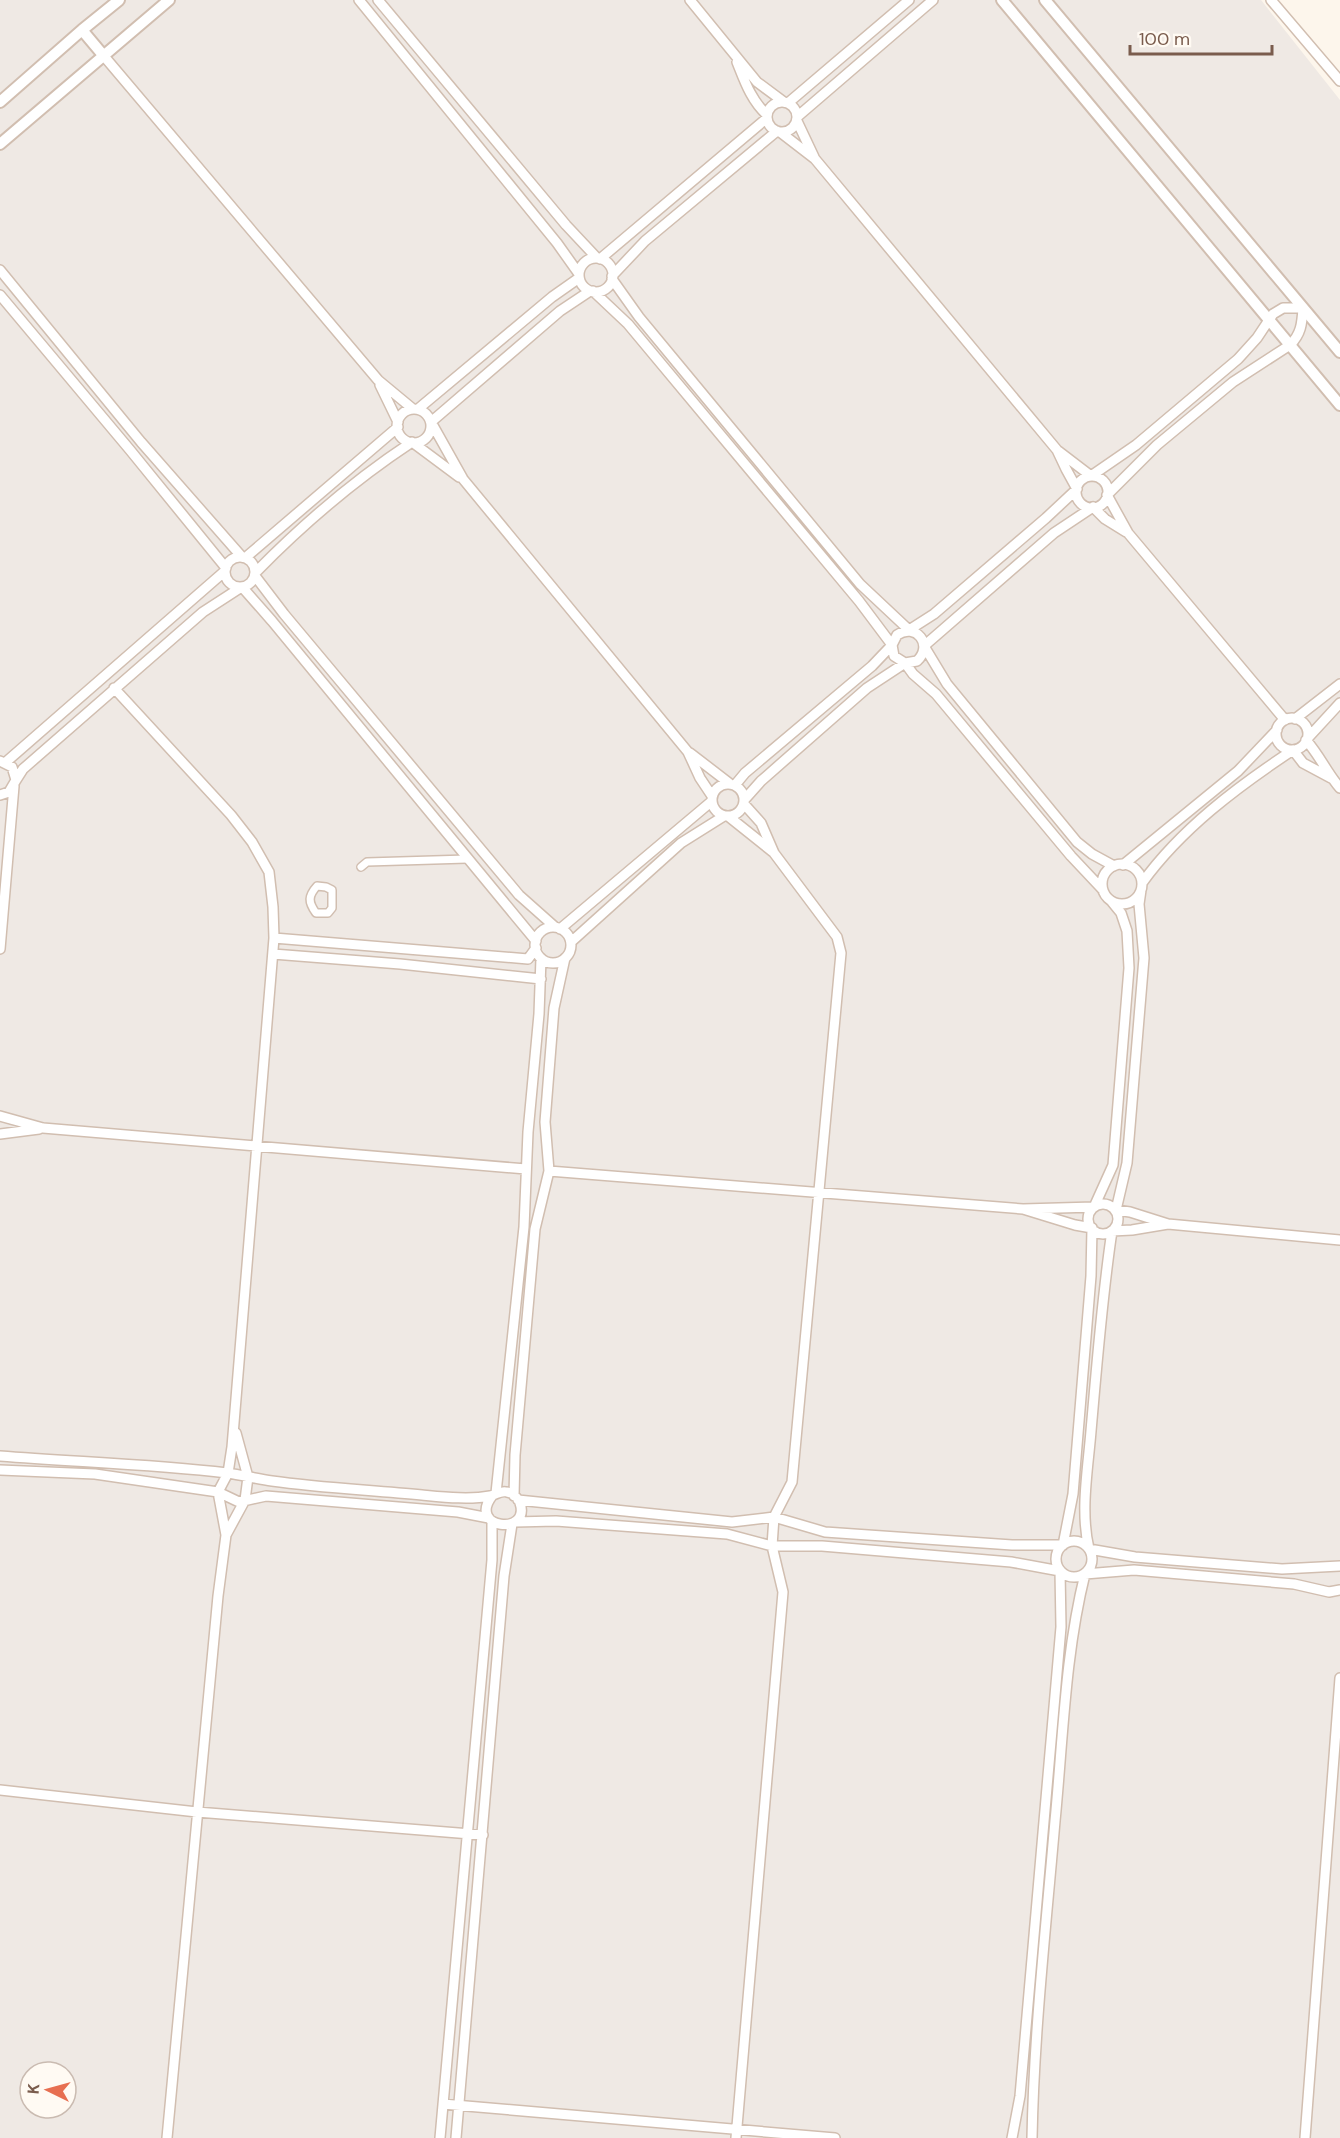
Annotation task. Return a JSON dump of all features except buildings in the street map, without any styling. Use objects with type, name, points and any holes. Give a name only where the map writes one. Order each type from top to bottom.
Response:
[{"type":"street","points":[[0,102],[81,30],[119,0]]},
{"type":"street","points":[[0,144],[170,0]]},
{"type":"street","points":[[359,0],[557,243],[582,283],[628,324],[843,582],[891,645],[894,657],[905,663],[913,674],[936,694],[1071,856],[1103,890],[1121,914],[1127,931],[1129,968],[1113,1165],[1088,1218],[1092,1228],[1091,1276],[1073,1494],[1063,1545],[1057,1552],[1056,1558],[1060,1571],[1061,1627],[1020,2096],[1012,2138]]},
{"type":"street","points":[[378,0],[566,225],[598,258],[608,264],[612,278],[657,339],[852,575],[909,630],[920,635],[924,646],[947,684],[1077,842],[1092,854],[1136,871],[1141,887],[1139,904],[1144,957],[1127,1163],[1116,1210],[1118,1222],[1112,1231],[1104,1288],[1085,1499],[1086,1536],[1092,1563],[1085,1574],[1075,1615],[1038,2015],[1032,2138]]},
{"type":"street","points":[[690,0],[757,82],[795,108],[797,119],[815,159]]},
{"type":"street","points":[[0,949],[15,783],[14,770],[3,761],[225,570],[230,561],[244,557],[398,424],[403,414],[415,409],[579,276],[585,262],[598,258],[767,117],[774,103],[786,102],[909,0]]},
{"type":"street","points":[[0,795],[9,792],[23,769],[203,612],[249,585],[282,545],[372,470],[411,442],[425,439],[429,434],[431,422],[560,312],[592,291],[603,290],[645,241],[778,132],[789,131],[797,119],[933,0]]},
{"type":"street","points":[[1002,0],[1118,142],[1340,405]]},
{"type":"street","points":[[1045,0],[1340,352]]},
{"type":"street","points":[[1271,0],[1340,81]]},
{"type":"street","points":[[81,30],[378,380],[415,409],[427,415],[463,479],[688,752],[742,790],[744,802],[761,823],[774,853],[837,937],[841,953],[792,1482],[774,1517],[772,1546],[783,1592],[737,2134]]},
{"type":"street","points":[[734,54],[746,85],[757,106],[767,117],[770,126],[815,159],[1057,450],[1091,476],[1105,483],[1107,495],[1128,533],[1285,720]]},
{"type":"street","points":[[0,270],[141,442],[244,557],[253,563],[256,574],[336,675],[519,895],[569,937],[570,948],[565,958],[554,1008],[545,1122],[549,1171],[535,1229],[514,1455],[516,1498],[521,1511],[513,1523],[499,1639],[456,2138]]},
{"type":"street","points":[[0,295],[130,450],[225,570],[227,581],[241,588],[467,858],[536,944],[541,958],[524,1227],[517,1298],[494,1495],[487,1504],[491,1520],[492,1560],[440,2138]]},
{"type":"street","points":[[1128,533],[1105,519],[1092,507],[1080,502],[1077,489],[1080,481],[1136,445],[1238,359],[1257,338],[1268,319],[1283,308],[1304,309]]},
{"type":"street","points":[[570,942],[681,843],[726,816],[738,813],[761,781],[867,688],[905,663],[917,660],[924,652],[924,646],[1054,533],[1092,507],[1101,504],[1107,495],[1157,446],[1233,382],[1290,345],[1297,338],[1302,327],[1304,309]]},
{"type":"street","points":[[647,347],[657,339]]},
{"type":"street","points":[[378,380],[398,424],[400,435],[463,479]]},
{"type":"street","points":[[710,422],[719,414]]},
{"type":"street","points":[[130,450],[141,442]]},
{"type":"street","points":[[1057,450],[1065,470],[1077,489]]},
{"type":"street","points":[[763,486],[772,478]]},
{"type":"street","points":[[274,938],[528,959],[544,929],[557,928],[712,799],[716,788],[732,784],[872,666],[897,635],[934,614],[1077,489]]},
{"type":"street","points":[[843,582],[852,575]]},
{"type":"street","points":[[324,685],[336,675]]},
{"type":"street","points":[[1103,890],[1104,876],[1238,771],[1285,720],[1295,719],[1340,684]]},
{"type":"street","points":[[114,688],[231,815],[252,842],[269,872],[273,907],[273,954],[233,1425],[228,1473],[218,1492],[226,1535],[197,1812],[167,2138]]},
{"type":"street","points":[[1112,902],[1127,904],[1133,901],[1161,857],[1187,831],[1251,777],[1298,749],[1340,703]]},
{"type":"street","points":[[1295,719],[1306,728],[1306,740],[1321,757],[1331,778],[1340,788]]},
{"type":"street","points":[[1277,730],[1279,744],[1293,750],[1304,763],[1331,778]]},
{"type":"street","points":[[688,752],[716,810],[774,853]]},
{"type":"street","points":[[1178,819],[1187,831]]},
{"type":"street","points":[[361,867],[367,862],[467,858]]},
{"type":"street","points":[[273,954],[400,964],[541,979]]},
{"type":"street","points":[[541,958],[556,962],[565,958]]},
{"type":"street","points":[[0,1116],[44,1128],[526,1169]]},
{"type":"street","points":[[0,1134],[44,1128]]},
{"type":"street","points":[[549,1171],[1023,1209],[1094,1207],[1108,1204],[1116,1210],[1168,1224],[1340,1240]]},
{"type":"street","points":[[1023,1209],[1092,1228],[1104,1234],[1168,1224]]},
{"type":"street","points":[[517,1298],[529,1299]]},
{"type":"street","points":[[226,1535],[245,1500],[248,1477],[233,1425]]},
{"type":"street","points":[[0,1456],[228,1473],[273,1482],[443,1497],[494,1495],[508,1492],[516,1498],[732,1522],[774,1517],[825,1532],[1012,1545],[1063,1545],[1074,1540],[1085,1544],[1089,1549],[1135,1557],[1282,1569],[1340,1566]]},
{"type":"street","points":[[0,1470],[95,1474],[218,1492],[239,1502],[266,1496],[458,1512],[491,1520],[501,1526],[513,1523],[556,1521],[727,1534],[772,1546],[822,1546],[1011,1562],[1060,1571],[1065,1575],[1075,1577],[1085,1574],[1134,1570],[1294,1584],[1329,1592],[1340,1590]]},
{"type":"street","points":[[352,1503],[354,1489]]},
{"type":"street","points":[[484,1638],[499,1639]]},
{"type":"street","points":[[1305,2138],[1340,1678]]},
{"type":"street","points":[[1047,1778],[1059,1780]]},
{"type":"street","points":[[0,1790],[197,1812],[483,1835]]},
{"type":"street","points":[[1035,1912],[1047,1913]]},
{"type":"street","points":[[1026,2014],[1038,2015]]},
{"type":"street","points":[[443,2104],[737,2134],[835,2138]]},
{"type":"street","points":[[1018,2138],[1027,2138]]},
{"type":"shaded area","points":[[0,0],[1261,0],[1340,100],[1340,2138],[0,2138]]}]
